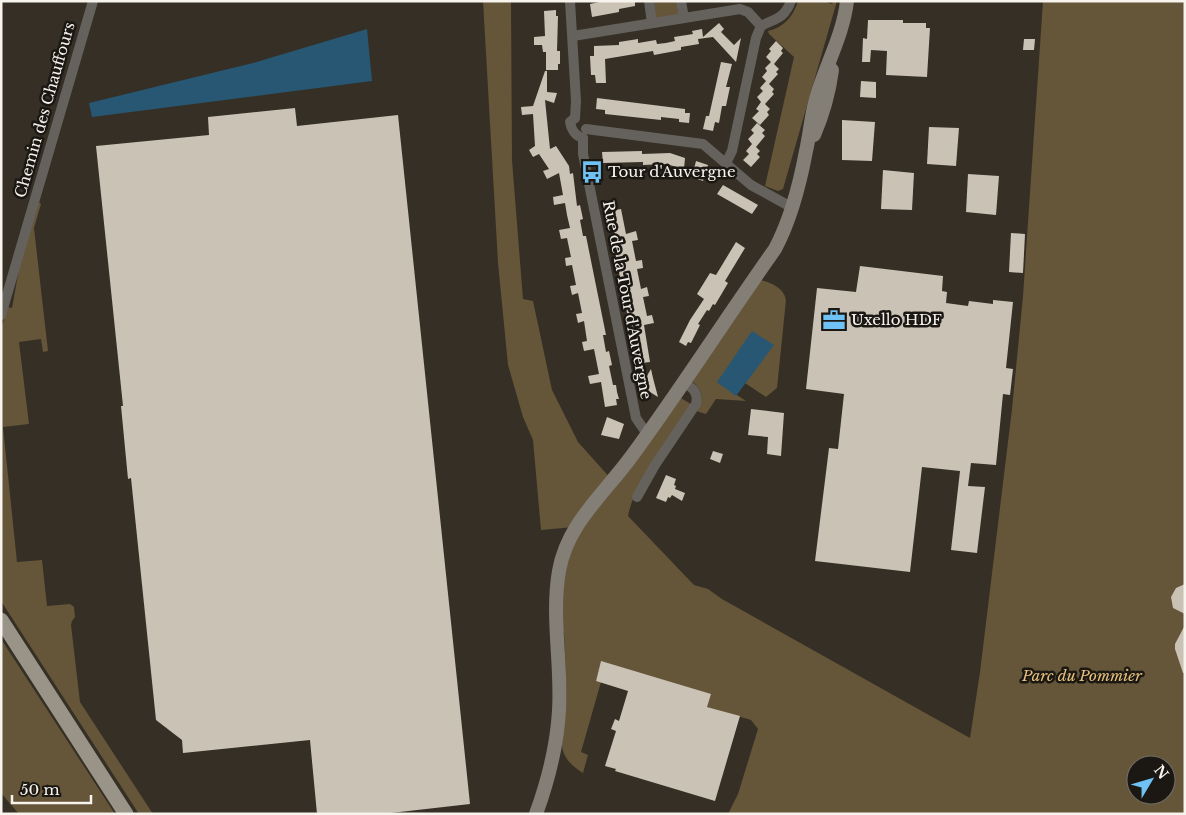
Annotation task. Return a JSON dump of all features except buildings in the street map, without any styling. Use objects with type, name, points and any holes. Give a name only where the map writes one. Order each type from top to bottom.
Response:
[{"type":"main road","points":[[536,814],[556,740],[559,709],[556,612],[559,570],[566,547],[575,527],[630,459],[775,249],[784,232],[806,152],[821,119],[829,88],[834,53],[848,4]]},
{"type":"main road","points":[[1,620],[126,814]]},
{"type":"street","name":"Chemin des Chauffours","points":[[1,315],[93,1]]},
{"type":"street","points":[[570,1],[576,101],[575,118],[583,123],[584,134],[698,143],[708,147],[735,173],[791,207]]},
{"type":"street","points":[[648,1],[652,23]]},
{"type":"street","points":[[681,1],[684,18]]},
{"type":"street","points":[[726,163],[732,151],[756,38],[761,26],[782,16],[791,1]]},
{"type":"street","points":[[573,36],[743,9],[761,26]]},
{"type":"street","name":"Rue de la Tour d'Auvergne","points":[[584,134],[583,154],[634,414],[647,434]]},
{"type":"street","points":[[637,497],[655,465],[696,404],[697,398],[694,389],[684,382]]},
{"type":"green space","name":"Parc du Pommier","points":[[483,1],[511,1],[512,160],[523,299],[533,301],[552,390],[578,442],[612,480],[679,397],[691,404],[664,443],[646,474],[628,516],[694,585],[708,589],[722,599],[970,738],[980,672],[1012,409],[1023,296],[1043,1],[1185,1],[1185,814],[728,814],[738,794],[758,729],[751,720],[707,707],[601,662],[596,681],[601,682],[581,752],[588,755],[583,773],[566,758],[562,746],[566,709],[564,632],[557,631],[556,612],[574,527],[541,530],[533,440],[523,417],[508,365],[498,263]]},
{"type":"green space","points":[[652,1],[678,1],[680,15],[655,19]]},
{"type":"green space","points":[[798,1],[823,1],[832,4],[833,1],[837,1],[783,189],[778,191],[765,186],[794,57],[768,31],[779,27],[787,21]]},
{"type":"green space","points":[[37,200],[41,204],[34,228],[48,351],[43,352],[41,339],[19,342],[29,424],[3,427],[17,562],[42,560],[47,606],[70,604],[74,607],[75,617],[71,625],[80,702],[153,814],[139,814],[1,601],[1,330],[7,307],[12,308],[23,247]]},
{"type":"green space","points":[[760,280],[780,289],[786,300],[777,388],[766,397],[745,383],[773,345],[717,382],[746,401],[716,399],[706,414],[696,411],[702,398],[700,391],[691,380]]},
{"type":"green space","points":[[1,639],[115,814],[19,814],[1,793]]},
{"type":"water","points":[[367,29],[372,81],[92,117],[89,103],[253,63]]},
{"type":"water","points":[[752,331],[774,345],[736,396],[717,382]]},
{"type":"place","name":"Tour d'Auvergne","points":[[592,172]]},
{"type":"place","name":"Uxello HDF","points":[[834,320]]}]
